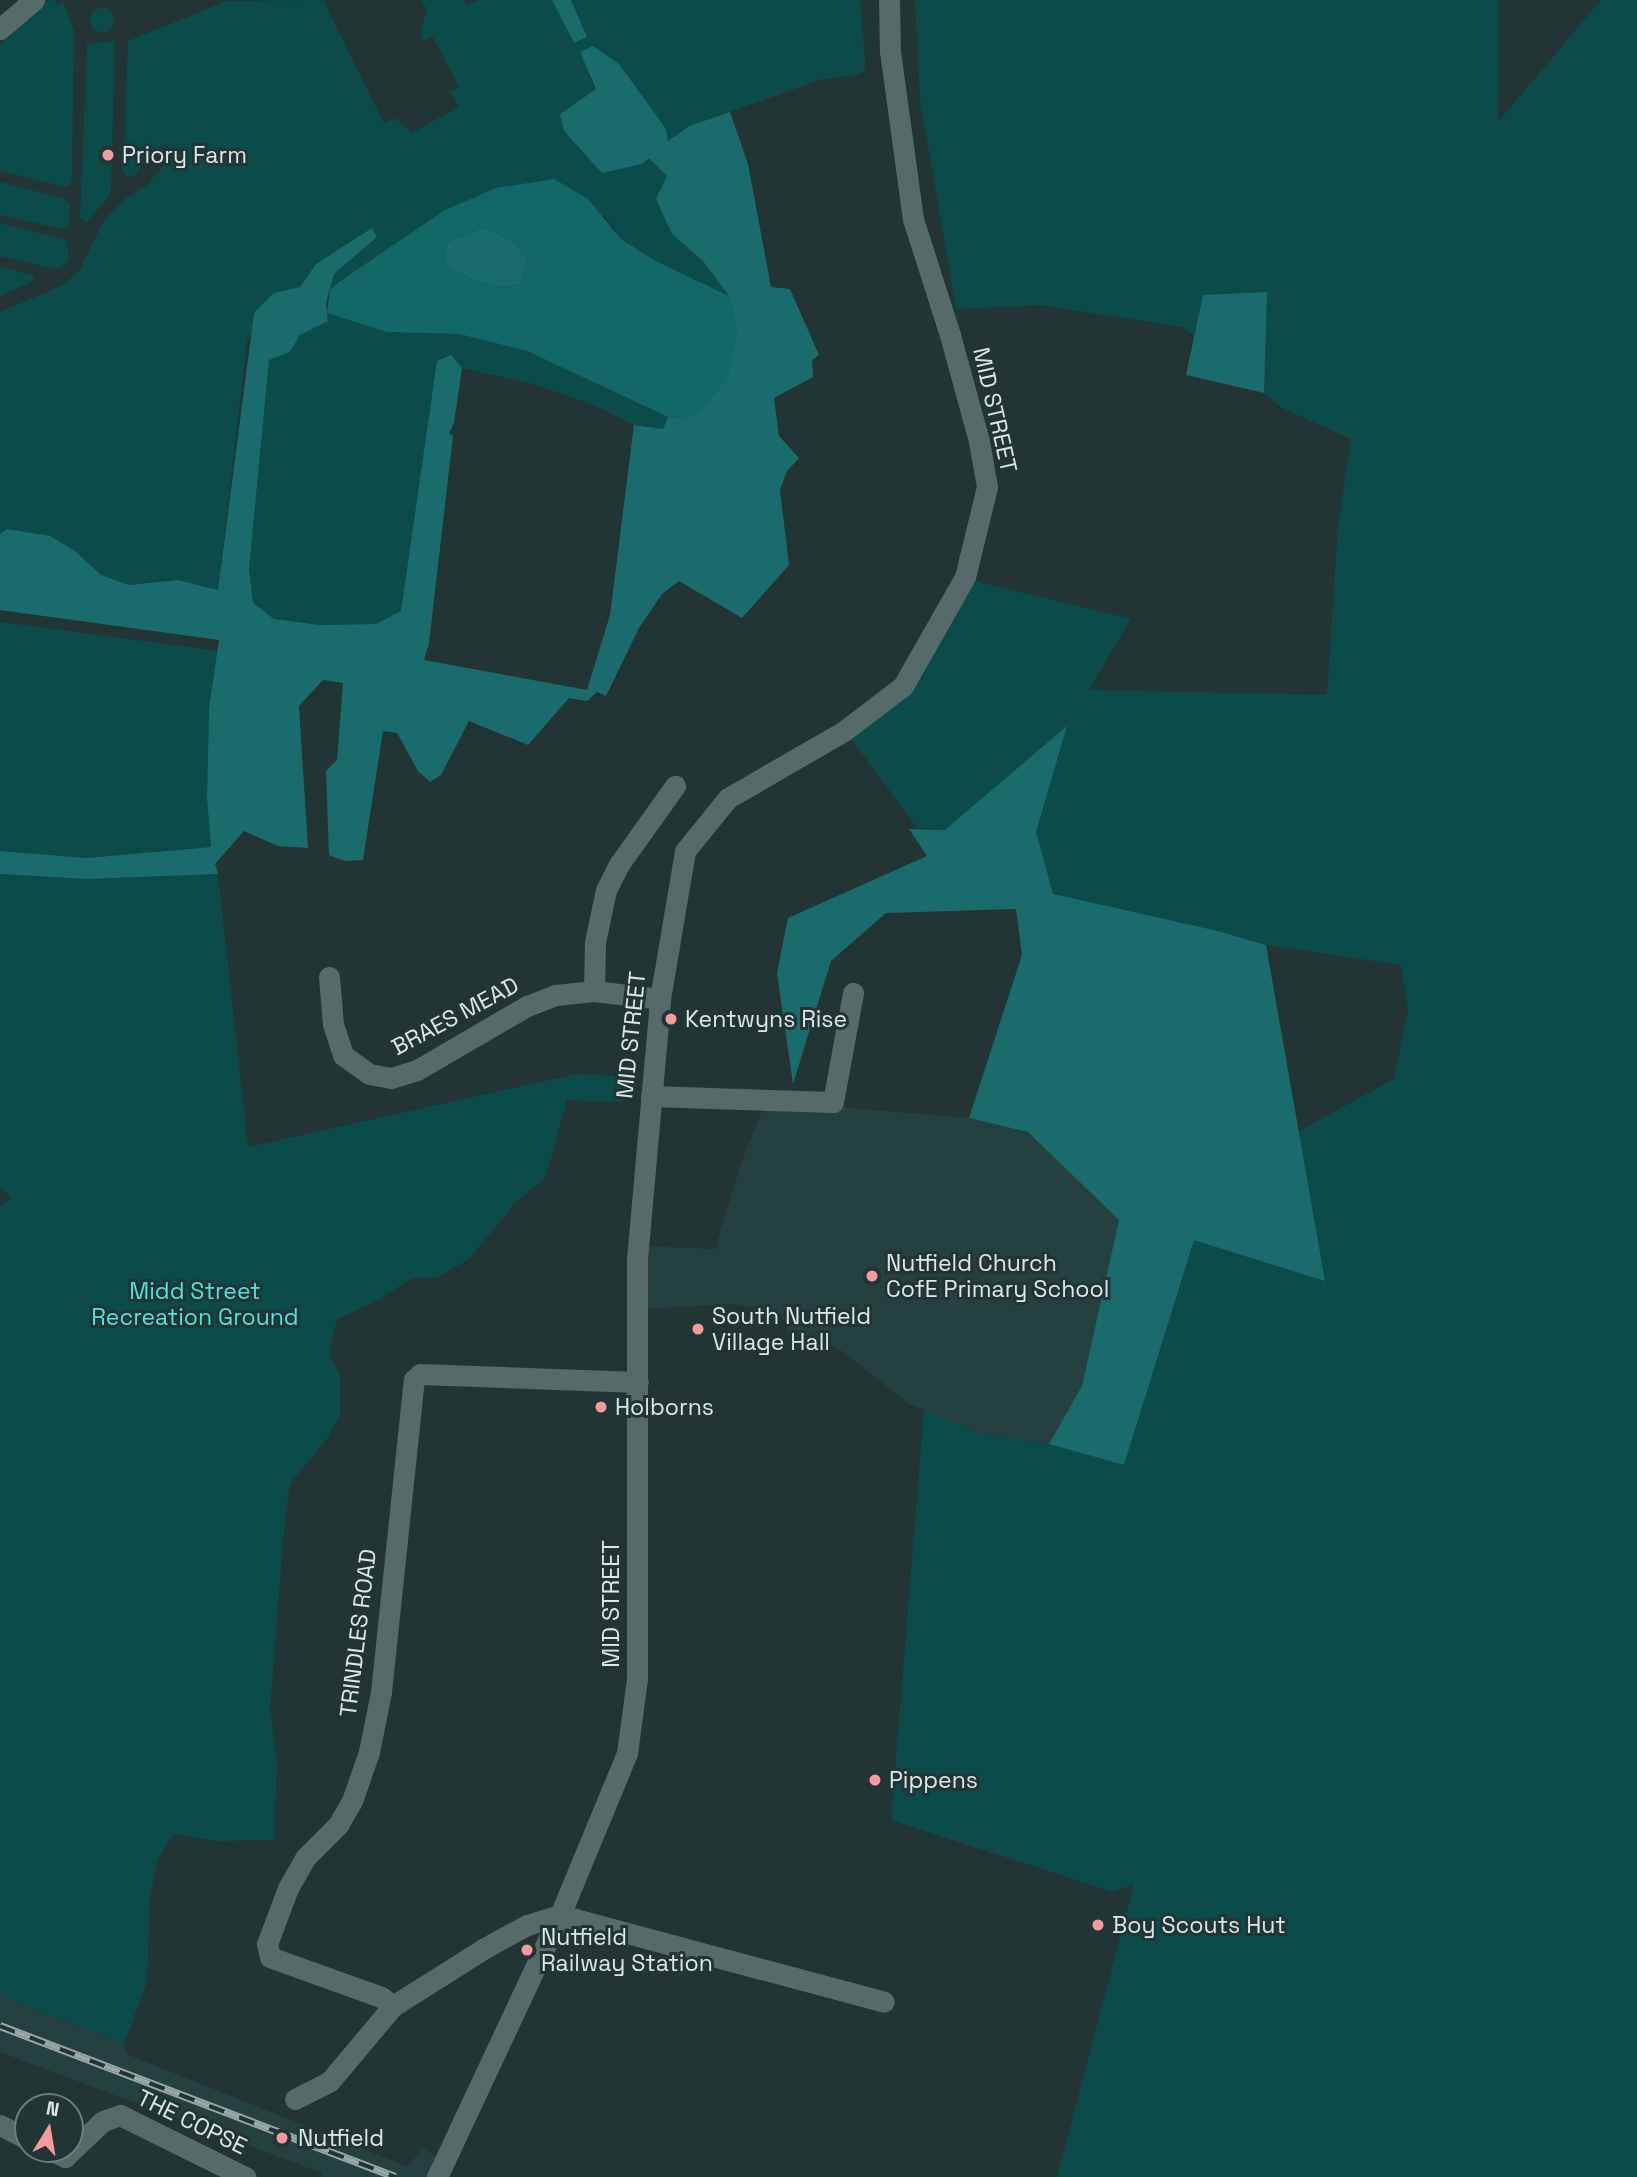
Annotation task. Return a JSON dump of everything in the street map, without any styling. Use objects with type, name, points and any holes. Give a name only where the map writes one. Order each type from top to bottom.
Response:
[{"type":"street","points":[[0,29],[34,0]]},
{"type":"street","name":"MID STREET","points":[[436,2177],[560,1915],[627,1753],[637,1679],[637,1259],[660,999],[685,851],[728,798],[844,730],[903,686],[965,578],[987,487],[979,441],[913,219],[890,51],[889,0]]},
{"type":"street","points":[[594,991],[595,942],[606,890],[620,863],[675,786]]},
{"type":"street","name":"BRAES MEAD","points":[[330,977],[333,1024],[343,1055],[369,1074],[391,1077],[417,1070],[527,1006],[567,992],[594,991],[660,999]]},
{"type":"street","points":[[650,1096],[833,1101],[853,993]]},
{"type":"street","name":"TRINDLES ROAD","points":[[393,2006],[381,1997],[270,1957],[267,1944],[288,1888],[305,1858],[338,1825],[352,1801],[369,1752],[381,1692],[414,1380],[420,1374],[638,1382]]},
{"type":"street","points":[[295,2099],[330,2081],[393,2006],[483,1949],[527,1926],[560,1915],[884,2002]]},
{"type":"street","name":"THE COPSE","points":[[84,2139],[103,2121],[120,2115],[245,2177]]},
{"type":"shaded area","points":[[552,0],[571,0],[587,37],[574,43]]},
{"type":"shaded area","points":[[593,46],[619,64],[666,129],[668,141],[689,126],[730,112],[748,164],[771,287],[790,289],[819,355],[812,360],[813,377],[774,398],[779,436],[799,458],[787,471],[780,490],[789,565],[742,618],[679,581],[662,594],[639,628],[606,696],[597,692],[587,701],[569,698],[528,745],[469,721],[441,775],[430,782],[418,771],[397,733],[383,731],[363,860],[345,861],[329,855],[326,771],[337,760],[343,683],[323,680],[299,706],[308,848],[278,846],[244,831],[215,864],[218,874],[87,879],[0,874],[0,851],[87,858],[211,847],[207,798],[209,708],[219,640],[0,610],[0,534],[7,529],[50,536],[75,551],[101,575],[129,585],[178,580],[218,590],[254,313],[274,293],[300,287],[316,264],[372,228],[377,237],[334,274],[326,303],[328,321],[300,335],[290,352],[269,360],[249,569],[253,603],[274,619],[320,625],[376,624],[401,611],[437,361],[451,355],[462,368],[454,423],[449,433],[453,436],[429,643],[424,660],[587,690],[610,615],[634,425],[663,429],[668,417],[684,419],[737,332],[729,296],[703,261],[672,234],[656,199],[667,176],[649,158],[642,164],[602,173],[564,131],[560,114],[596,89],[580,52]]},
{"type":"shaded area","points":[[554,179],[588,199],[621,239],[654,260],[729,296],[737,332],[728,379],[698,413],[684,419],[668,417],[527,351],[459,334],[387,332],[327,313],[330,290],[339,282],[445,210],[496,188]],"holes":[[[483,227],[515,242],[528,262],[520,284],[504,288],[472,279],[452,271],[444,260],[448,242]]]},
{"type":"shaded area","points":[[483,227],[515,242],[528,262],[520,284],[504,288],[472,279],[452,271],[444,260],[448,242]]},
{"type":"shaded area","points":[[1267,292],[1264,393],[1186,375],[1203,295]]},
{"type":"shaded area","points":[[1067,726],[1036,832],[1053,894],[1218,931],[1266,945],[1325,1281],[1194,1240],[1124,1465],[1049,1444],[1082,1386],[1119,1220],[1028,1132],[969,1118],[1022,955],[1016,909],[886,913],[831,961],[793,1084],[777,973],[788,918],[927,856],[909,829],[945,830]]},
{"type":"shaded area","name":"Nutfield Church CofE Primary School","points":[[766,1101],[969,1118],[1133,1158],[1082,1386],[1049,1444],[982,1434],[909,1404],[841,1350],[820,1341],[790,1336],[779,1312],[735,1304],[637,1309],[638,1246],[715,1249],[741,1163]]},
{"type":"shaded area","points":[[0,1996],[124,2044],[126,2054],[408,2167],[422,2148],[439,2158],[429,2177],[321,2177],[322,2173],[0,2052]]},
{"type":"green space","points":[[48,0],[55,0],[56,5],[63,1],[74,32],[72,176],[70,185],[65,187],[0,171],[0,45]]},
{"type":"green space","points":[[323,0],[384,123],[395,118],[412,133],[459,107],[450,92],[459,87],[433,37],[423,41],[420,32],[427,9],[421,0],[464,0],[467,5],[478,0],[552,0],[574,43],[587,37],[571,0],[860,0],[866,70],[856,75],[823,79],[689,126],[668,141],[588,75],[596,89],[560,114],[649,158],[668,177],[656,199],[672,234],[703,261],[729,296],[654,260],[621,239],[605,216],[445,210],[330,290],[334,274],[377,238],[373,229],[316,264],[300,287],[274,293],[247,341],[218,591],[175,580],[129,585],[101,575],[75,551],[7,529],[0,534],[0,312],[63,285],[79,271],[104,220],[125,199],[146,186],[171,156],[167,145],[152,149],[136,175],[128,177],[123,172],[128,41],[227,1]]},
{"type":"green space","points":[[915,0],[1499,0],[1498,122],[1601,0],[1637,0],[1637,2177],[1057,2177],[1134,1884],[1113,1892],[891,1820],[924,1410],[982,1434],[1049,1444],[1124,1465],[1194,1239],[1295,1133],[1394,1079],[1408,1010],[1401,965],[1266,945],[1218,931],[1053,895],[1036,832],[1064,732],[945,830],[917,828],[850,737],[974,581],[1131,619],[1089,690],[1327,695],[1338,526],[1351,439],[1282,408],[1264,393],[1203,296],[1194,336],[1183,327],[1040,305],[956,309],[920,99]]},
{"type":"green space","points":[[102,8],[111,11],[114,20],[111,29],[102,32],[93,29],[90,20],[93,11]]},
{"type":"green space","points":[[115,41],[111,188],[109,196],[87,222],[80,219],[87,44]]},
{"type":"green space","points":[[0,182],[65,199],[70,204],[69,225],[62,229],[0,215]]},
{"type":"green space","points":[[0,223],[67,240],[69,260],[57,269],[0,256]]},
{"type":"green space","points":[[0,267],[32,275],[36,280],[0,296]]},
{"type":"green space","points":[[327,313],[387,332],[459,334],[527,351],[668,417],[663,429],[634,425],[596,406],[533,384],[462,368],[451,355],[438,361],[401,611],[376,624],[320,625],[274,619],[253,603],[249,569],[269,360],[289,352],[300,335],[328,321]]},
{"type":"green space","points":[[0,622],[218,651],[209,708],[207,798],[211,847],[87,858],[0,851]]},
{"type":"green space","name":"Midd Street Recreation Ground","points":[[0,874],[87,879],[218,874],[248,1147],[577,1074],[635,1077],[633,1099],[620,1102],[567,1100],[546,1177],[516,1202],[469,1259],[436,1278],[412,1278],[375,1302],[337,1319],[329,1355],[340,1375],[340,1416],[326,1440],[290,1483],[285,1519],[270,1709],[277,1760],[274,1840],[216,1841],[174,1834],[157,1860],[150,1899],[147,1981],[124,2044],[0,1996],[0,1208],[12,1197],[0,1188]]},
{"type":"railway","points":[[0,2026],[395,2177]]},
{"type":"place","name":"Priory Farm","points":[[108,155]]},
{"type":"place","name":"Kentwyns Rise","points":[[671,1019]]},
{"type":"place","name":"Nutfield Church CofE Primary School","points":[[872,1276]]},
{"type":"place","name":"South Nutfield Village Hall","points":[[698,1329]]},
{"type":"place","name":"Holborns","points":[[601,1407]]},
{"type":"place","name":"Pippens","points":[[875,1780]]},
{"type":"place","name":"Boy Scouts Hut","points":[[1098,1925]]},
{"type":"place","name":"Nutfield Railway Station","points":[[527,1950]]},
{"type":"place","name":"Nutfield","points":[[282,2138]]}]
